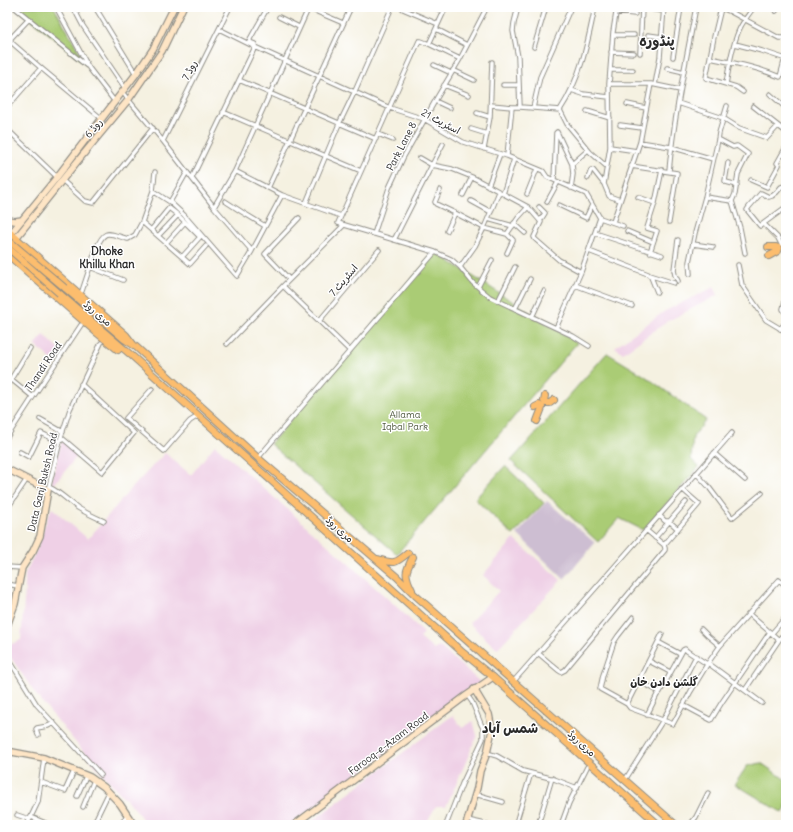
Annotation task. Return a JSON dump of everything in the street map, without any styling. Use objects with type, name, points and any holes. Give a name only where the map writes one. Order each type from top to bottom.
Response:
[{"type":"main road","points":[[8,235],[16,238],[126,335],[135,346]]},
{"type":"main road","name":"مری روڈ","points":[[8,235],[65,288],[124,340],[135,346],[258,458],[397,577],[414,595],[676,825]]},
{"type":"main road","name":"مری روڈ","points":[[7,247],[131,355],[461,651],[493,677],[659,825]]},
{"type":"main road","points":[[768,247],[779,248],[778,251],[769,256]]},
{"type":"main road","points":[[7,254],[97,333],[118,350],[131,355]]},
{"type":"main road","points":[[545,396],[544,401],[546,403],[550,403],[554,400]]},
{"type":"main road","points":[[535,407],[539,405],[542,408],[537,421]]},
{"type":"main road","name":"مری روڈ","points":[[372,557],[390,563],[411,555],[406,574],[414,595]]},
{"type":"street","points":[[14,7],[89,68]]},
{"type":"street","points":[[56,7],[89,68],[114,102]]},
{"type":"street","points":[[73,7],[83,26],[129,99],[214,207],[252,251]]},
{"type":"street","points":[[95,7],[136,74]]},
{"type":"street","points":[[98,12],[100,7]]},
{"type":"street","name":"روڈ 6","points":[[7,254],[16,238],[60,179],[101,118],[124,90],[153,49],[174,7]]},
{"type":"street","name":"روڈ 6","points":[[8,235],[60,179],[129,99],[162,51],[183,7]]},
{"type":"street","name":"روڈ 7","points":[[163,141],[230,7]]},
{"type":"street","points":[[192,178],[255,47],[255,44],[250,42],[250,39],[268,7]]},
{"type":"street","points":[[214,207],[234,170],[308,7],[343,23]]},
{"type":"street","points":[[268,188],[351,7]]},
{"type":"street","points":[[306,203],[339,124],[392,7]]},
{"type":"street","points":[[432,7],[444,12]]},
{"type":"street","points":[[429,44],[446,7]]},
{"type":"street","name":"Park Lane 8","points":[[374,234],[389,188],[403,158],[424,119],[460,59],[487,7]]},
{"type":"street","points":[[518,7],[513,34],[518,57],[520,107]]},
{"type":"street","points":[[534,47],[546,7]]},
{"type":"street","points":[[533,108],[540,77],[570,7]]},
{"type":"street","points":[[560,110],[580,70],[595,7]]},
{"type":"street","points":[[640,53],[642,7]]},
{"type":"street","points":[[674,57],[681,7]]},
{"type":"street","points":[[669,171],[671,147],[680,90],[696,7]]},
{"type":"street","points":[[743,92],[736,87],[707,80],[706,78],[720,7],[779,38],[786,38]]},
{"type":"street","points":[[731,12],[732,7]]},
{"type":"street","points":[[726,84],[730,61],[739,30],[754,7]]},
{"type":"street","points":[[773,7],[776,11]]},
{"type":"street","points":[[403,9],[438,24]]},
{"type":"street","points":[[604,184],[610,147],[609,84],[616,9],[635,14]]},
{"type":"street","points":[[612,222],[640,142],[646,108],[660,57],[664,9],[650,9]]},
{"type":"street","points":[[279,17],[299,28]]},
{"type":"street","points":[[29,18],[10,40],[101,118]]},
{"type":"street","name":"اسٹریٹ 21","points":[[219,28],[255,47],[390,108],[424,119],[463,142],[507,156],[537,169],[543,172],[547,177],[586,194],[600,218]]},
{"type":"street","points":[[436,29],[467,45]]},
{"type":"street","points":[[613,35],[634,35]]},
{"type":"street","points":[[648,35],[662,37]]},
{"type":"street","points":[[460,59],[420,41],[338,223],[435,252],[451,259],[460,267],[473,283],[490,297],[573,336],[589,346]]},
{"type":"street","points":[[710,58],[730,61],[764,70],[780,77],[786,59],[735,44]]},
{"type":"street","points":[[611,52],[634,53]]},
{"type":"street","points":[[484,149],[490,117],[492,62]]},
{"type":"street","points":[[434,66],[474,80]]},
{"type":"street","points":[[7,107],[41,68]]},
{"type":"street","points":[[667,68],[684,72]]},
{"type":"street","points":[[610,70],[633,70]]},
{"type":"street","points":[[239,80],[376,139]]},
{"type":"street","points":[[609,84],[653,85],[680,90]]},
{"type":"street","points":[[444,85],[469,95]]},
{"type":"street","points":[[503,85],[519,85]]},
{"type":"street","points":[[571,90],[583,94],[609,97]]},
{"type":"street","points":[[770,94],[786,108]]},
{"type":"street","points":[[435,101],[450,108]]},
{"type":"street","points":[[678,103],[723,118],[739,128],[767,138],[778,126]]},
{"type":"street","points":[[627,104],[646,108]]},
{"type":"street","points":[[491,105],[560,110]]},
{"type":"street","points":[[690,274],[689,262],[695,233],[727,106]]},
{"type":"street","points":[[753,106],[786,132]]},
{"type":"street","points":[[507,156],[512,107]]},
{"type":"street","points":[[560,110],[567,124],[588,150],[606,166]]},
{"type":"street","points":[[587,111],[610,118]]},
{"type":"street","points":[[223,112],[361,172]]},
{"type":"street","points":[[477,113],[490,117]]},
{"type":"street","points":[[620,125],[642,128]]},
{"type":"street","points":[[7,129],[85,201],[93,203],[153,128]]},
{"type":"street","points":[[471,129],[487,134]]},
{"type":"street","points":[[547,202],[556,181],[556,132],[572,164],[573,170],[571,188]]},
{"type":"street","points":[[378,134],[394,140]]},
{"type":"street","points":[[718,139],[733,147],[737,146],[748,154],[738,174],[737,185],[732,201],[740,228],[745,253]]},
{"type":"street","points":[[640,142],[671,147],[713,159]]},
{"type":"street","points":[[394,240],[443,144]]},
{"type":"street","points":[[610,147],[637,151]]},
{"type":"street","points":[[751,180],[767,187],[779,165],[777,163],[779,158],[786,147]]},
{"type":"street","points":[[572,164],[588,150]]},
{"type":"street","points":[[488,186],[500,154]]},
{"type":"street","points":[[420,158],[432,165],[452,169],[472,177],[528,207],[540,221]]},
{"type":"street","points":[[460,267],[475,246],[484,228],[501,193],[514,159]]},
{"type":"street","points":[[728,163],[725,181],[737,185]]},
{"type":"street","points":[[631,166],[675,172],[677,174],[669,222]]},
{"type":"street","points":[[527,194],[537,169]]},
{"type":"street","points":[[234,170],[282,195],[341,216]]},
{"type":"street","points":[[588,178],[591,170],[593,170],[604,184],[609,196],[620,200]]},
{"type":"street","points":[[650,252],[657,231],[647,228],[655,203],[662,170]]},
{"type":"street","points":[[82,291],[99,242],[105,234],[108,233],[128,239],[135,235],[142,222],[153,191],[155,172]]},
{"type":"street","points":[[170,202],[187,172]]},
{"type":"street","points":[[463,195],[472,177]]},
{"type":"street","points":[[764,185],[761,193],[747,210],[760,226],[786,206]]},
{"type":"street","points":[[761,193],[769,197],[777,192],[781,187],[786,185]]},
{"type":"street","points":[[440,190],[435,203],[484,228],[507,234],[513,240],[507,253]]},
{"type":"street","points":[[153,191],[170,202],[184,215],[236,276],[252,251],[282,195]]},
{"type":"street","points":[[705,196],[732,201]]},
{"type":"street","points":[[638,197],[655,203]]},
{"type":"street","points":[[225,201],[265,226]]},
{"type":"street","points":[[471,201],[491,212]]},
{"type":"street","points":[[559,205],[586,218],[592,205]]},
{"type":"street","points":[[507,234],[528,207]]},
{"type":"street","points":[[539,207],[545,213],[540,221],[541,224],[534,237],[535,240],[559,260],[581,272]]},
{"type":"street","points":[[151,230],[168,208],[170,208],[200,237],[182,257]]},
{"type":"street","points":[[447,231],[455,213]]},
{"type":"street","points":[[158,236],[178,215]]},
{"type":"street","points":[[289,280],[265,254],[299,218]]},
{"type":"street","points":[[556,328],[581,272],[600,218],[623,226]]},
{"type":"street","points":[[488,219],[514,225],[525,233]]},
{"type":"street","points":[[7,220],[22,220]]},
{"type":"street","points":[[142,222],[190,264],[206,246]]},
{"type":"street","points":[[166,243],[186,222]]},
{"type":"street","points":[[764,224],[778,238],[781,244]]},
{"type":"street","points":[[227,344],[344,225]]},
{"type":"street","points":[[627,231],[653,242]]},
{"type":"street","points":[[595,233],[662,255]]},
{"type":"street","points":[[589,251],[649,275],[676,282],[674,270],[678,240]]},
{"type":"street","points":[[693,244],[713,247]]},
{"type":"street","name":"اسٹریٹ 7","points":[[319,321],[379,250]]},
{"type":"street","points":[[258,458],[435,252]]},
{"type":"street","points":[[478,287],[492,260]]},
{"type":"street","points":[[738,265],[742,285],[766,320],[786,332]]},
{"type":"street","points":[[498,301],[515,267]]},
{"type":"street","points":[[90,268],[123,280]]},
{"type":"street","points":[[649,275],[657,292]]},
{"type":"street","points":[[515,309],[530,279]]},
{"type":"street","points":[[575,285],[632,306]]},
{"type":"street","points":[[283,286],[350,351]]},
{"type":"street","points":[[532,317],[544,291]]},
{"type":"street","points":[[786,297],[784,309],[786,312]]},
{"type":"street","points":[[780,329],[786,322]]},
{"type":"street","name":"Thandi Road","points":[[7,438],[81,325]]},
{"type":"street","name":"Data Ganj Buksh Road","points":[[7,626],[15,604],[22,568],[33,551],[40,536],[48,488],[70,409],[101,343]]},
{"type":"street","points":[[7,385],[30,348]]},
{"type":"street","points":[[11,379],[33,397]]},
{"type":"street","points":[[61,437],[102,472],[134,434],[81,384]]},
{"type":"street","points":[[152,389],[126,418],[164,451],[190,421],[198,416]]},
{"type":"street","points":[[40,419],[63,432]]},
{"type":"street","points":[[20,452],[29,457],[41,433],[60,442]]},
{"type":"street","points":[[513,682],[732,433]]},
{"type":"street","points":[[714,453],[745,480]]},
{"type":"street","points":[[7,468],[27,479],[58,492],[79,509],[104,521]]},
{"type":"street","points":[[696,473],[708,486],[732,518],[762,493]]},
{"type":"street","points":[[7,509],[27,479]]},
{"type":"street","points":[[664,545],[699,504],[682,489]]},
{"type":"street","points":[[655,538],[686,502]]},
{"type":"street","points":[[659,515],[665,521],[669,521],[678,529]]},
{"type":"street","points":[[538,653],[561,672],[565,670],[665,550],[666,548],[664,545],[646,530]]},
{"type":"street","points":[[7,567],[22,568]]},
{"type":"street","points":[[634,617],[614,642],[600,689],[627,704],[630,708],[673,724],[708,663],[720,646],[779,580],[786,586]]},
{"type":"street","points":[[7,584],[18,586]]},
{"type":"street","points":[[749,614],[779,640]]},
{"type":"street","points":[[683,705],[711,720],[735,683],[771,633],[786,617]]},
{"type":"street","points":[[701,629],[720,646]]},
{"type":"street","points":[[627,704],[662,634]]},
{"type":"street","points":[[745,690],[781,637],[786,641]]},
{"type":"street","points":[[658,642],[680,654]]},
{"type":"street","points":[[647,714],[680,654],[685,649],[708,663],[762,703]]},
{"type":"street","points":[[7,656],[38,705],[101,775]]},
{"type":"street","points":[[625,780],[663,720],[696,656]]},
{"type":"street","points":[[649,661],[670,672]]},
{"type":"street","name":"Farooq-e-Azam Road","points":[[294,825],[474,689],[493,677]]},
{"type":"street","points":[[639,681],[660,692]]},
{"type":"street","points":[[474,689],[489,714],[492,730],[487,753],[480,771],[475,794],[466,822],[490,825]]},
{"type":"street","points":[[446,825],[462,784],[483,739],[481,724],[472,702],[467,695]]},
{"type":"street","points":[[38,735],[37,728],[54,723]]},
{"type":"street","points":[[7,751],[44,758],[94,780],[104,787],[120,804],[134,825]]},
{"type":"street","points":[[487,753],[498,756],[523,770],[552,778],[577,788]]},
{"type":"street","points":[[27,825],[38,802],[44,758]]},
{"type":"street","points":[[561,825],[569,803],[587,767]]},
{"type":"street","points":[[41,782],[65,791],[74,771]]},
{"type":"street","points":[[524,825],[516,823],[531,773]]},
{"type":"street","points":[[77,796],[86,776]]},
{"type":"street","points":[[538,825],[552,778]]},
{"type":"street","points":[[82,807],[94,780]]},
{"type":"street","points":[[93,825],[109,792]]},
{"type":"street","points":[[690,825],[696,817],[708,793]]},
{"type":"street","points":[[475,794],[503,802]]},
{"type":"street","points":[[17,815],[48,824]]},
{"type":"street","points":[[121,825],[127,815]]},
{"type":"shaded area","points":[[714,287],[718,295],[668,321],[623,353],[615,347],[665,311]]},
{"type":"shaded area","points":[[44,335],[60,350],[53,361],[35,345]]},
{"type":"shaded area","points":[[62,440],[78,455],[52,487],[51,485]]},
{"type":"shaded area","points":[[215,445],[399,609],[424,633],[420,638],[434,650],[439,646],[480,682],[291,825],[146,825],[136,810],[102,774],[37,696],[7,652],[7,646],[21,640],[25,574],[37,549],[52,508],[88,539],[129,491],[165,453],[191,475]]},
{"type":"shaded area","points":[[547,501],[595,543],[564,579],[517,534]]},
{"type":"shaded area","points":[[514,539],[561,580],[497,649],[469,623],[499,591],[483,575]]},
{"type":"shaded area","points":[[453,715],[462,728],[473,721],[477,735],[446,806],[436,806],[425,825],[307,825]]},
{"type":"green space","points":[[16,7],[54,7],[87,65]]},
{"type":"green space","name":"Allama Iqbal Park","points":[[435,252],[577,343],[397,554],[270,444]]},
{"type":"green space","points":[[607,353],[645,376],[706,420],[693,437],[691,459],[699,467],[643,530],[619,518],[598,542],[511,461]]},
{"type":"green space","points":[[505,466],[544,503],[513,535],[475,499]]},
{"type":"green space","points":[[761,763],[786,780],[786,808],[783,813],[735,784],[747,766]]},
{"type":"district","name":"پنڈورہ","points":[[657,41]]},
{"type":"district","name":"Dhoke Khillu Khan","points":[[107,257]]},
{"type":"district","name":"گلشن دادن خان","points":[[664,682]]},
{"type":"district","name":"شمس آباد","points":[[510,728]]}]
